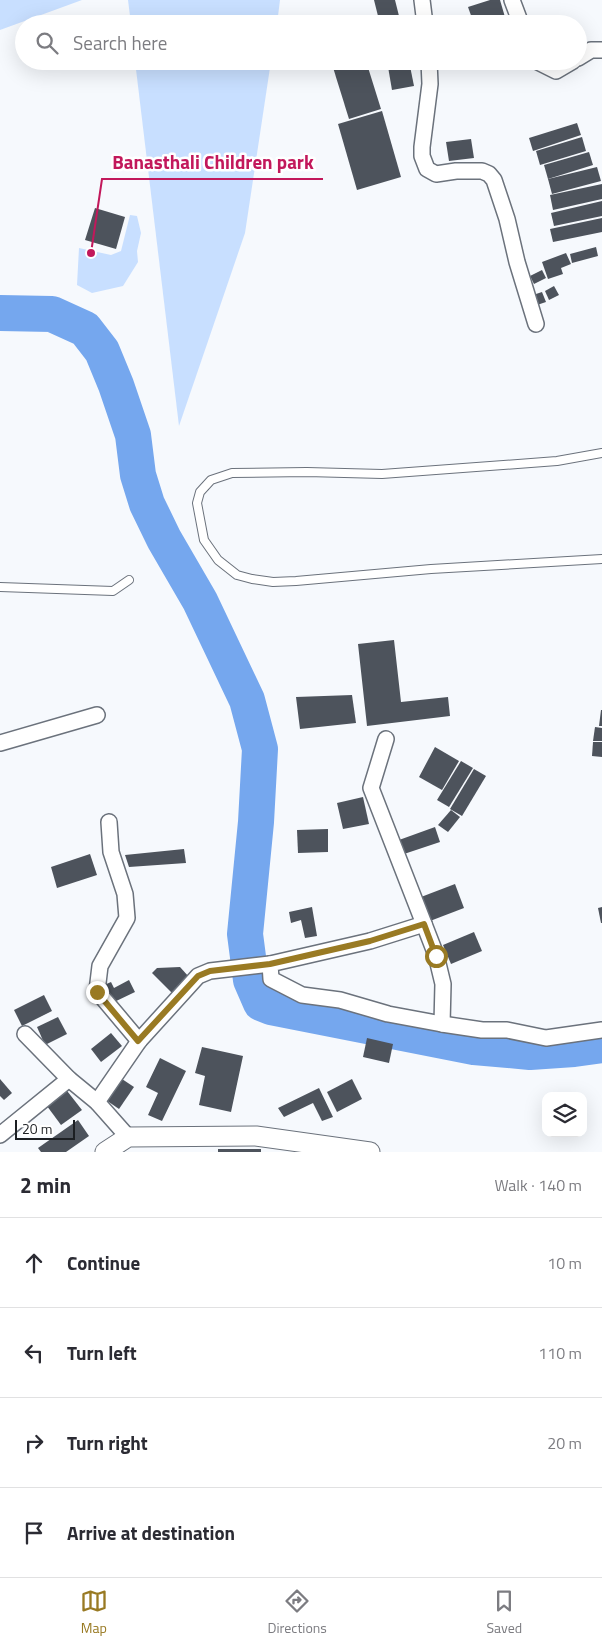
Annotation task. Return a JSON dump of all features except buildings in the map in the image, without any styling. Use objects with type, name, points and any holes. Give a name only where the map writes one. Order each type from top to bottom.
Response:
[{"type":"street","points":[[422,0],[424,15]]},
{"type":"street","points":[[512,0],[518,15]]},
{"type":"street","points":[[587,52],[591,50],[602,50]]},
{"type":"street","points":[[429,70],[430,84],[422,147],[422,156],[427,169],[436,174],[456,171],[482,171],[489,174],[494,180],[507,219],[517,262],[536,324]]},
{"type":"street","points":[[0,743],[97,715]]},
{"type":"street","points":[[386,739],[371,788],[436,956],[442,984],[442,1024]]},
{"type":"street","points":[[109,822],[111,852],[125,894],[127,918],[100,966],[97,992],[138,1041]]},
{"type":"street","points":[[97,1102],[138,1041],[198,976],[210,971],[270,964],[370,941],[424,924]]},
{"type":"street","points":[[270,964],[271,979],[302,995],[340,1000],[388,1014],[482,1030],[507,1030],[546,1038],[602,1030]]},
{"type":"street","points":[[25,1034],[69,1079],[97,1102],[128,1137]]},
{"type":"street","points":[[0,1135],[69,1079]]},
{"type":"street","points":[[105,1152],[128,1137],[256,1136],[370,1152]]},
{"type":"lane","points":[[602,453],[557,461],[382,474],[308,472],[232,473],[211,480],[200,492],[197,503],[204,540],[218,560],[237,575],[273,582],[431,569],[602,559]]},
{"type":"lane","points":[[0,587],[113,590],[129,580]]},
{"type":"shaded area","points":[[0,0],[82,0],[41,15],[15,15],[15,25],[0,30]]},
{"type":"shaded area","points":[[128,0],[280,0],[278,15],[130,15]]},
{"type":"shaded area","points":[[136,70],[270,70],[245,233],[179,426]]},
{"type":"shaded area","points":[[130,215],[137,216],[141,233],[137,251],[138,262],[123,286],[92,293],[77,285],[79,248],[111,255],[121,251]]},
{"type":"waterway","points":[[0,313],[52,314],[85,329],[102,351],[133,435],[138,475],[147,504],[164,539],[200,601],[247,700],[260,749],[256,822],[245,934],[251,980],[261,1003],[271,1007],[474,1047],[530,1052],[602,1045]]},
{"type":"place","name":"Banasthali Children park","points":[[91,253]]},
{"type":"route","points":[[97,992],[138,1041],[187,986],[198,976],[210,971],[270,964],[370,941],[424,924],[436,956]]}]
